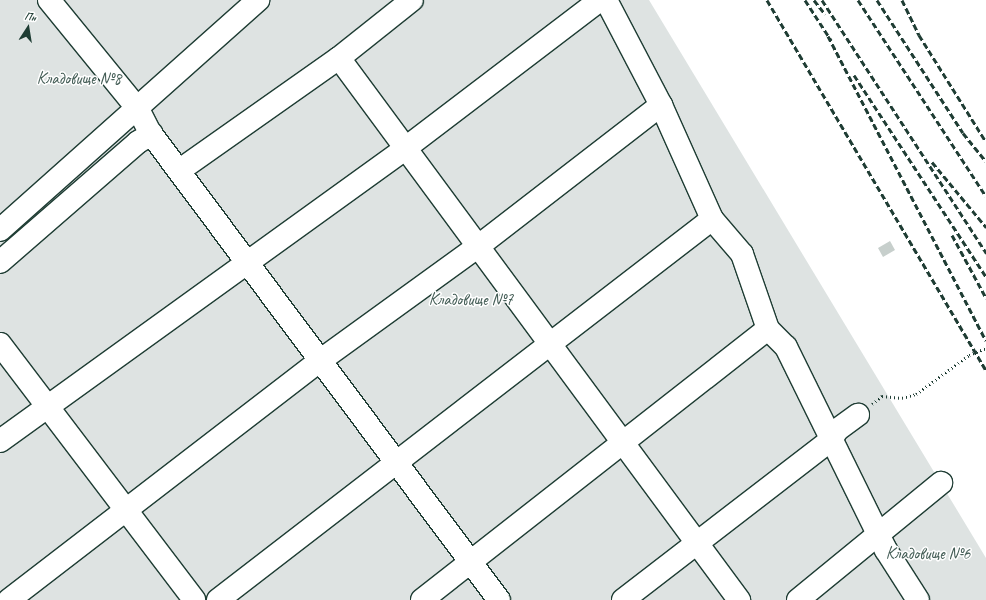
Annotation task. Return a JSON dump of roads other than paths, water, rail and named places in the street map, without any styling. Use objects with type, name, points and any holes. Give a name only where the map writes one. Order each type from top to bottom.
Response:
[{"type":"lane","points":[[49,0],[138,109],[152,134],[499,600]]},
{"type":"lane","points":[[0,230],[138,109],[258,0]]},
{"type":"lane","points":[[180,170],[339,58],[412,0]]},
{"type":"lane","points":[[0,441],[48,404],[403,150],[600,0]]},
{"type":"lane","points":[[606,0],[661,104],[712,219],[742,254],[768,329],[786,347],[879,533],[918,600]]},
{"type":"lane","points":[[339,58],[403,150],[739,600]]},
{"type":"lane","points":[[9,600],[126,512],[321,360],[476,248],[661,104]]},
{"type":"lane","points":[[0,262],[138,142],[152,134]]},
{"type":"lane","points":[[218,600],[398,464],[712,219]]},
{"type":"lane","points":[[422,600],[624,444],[768,329]]},
{"type":"lane","points":[[0,344],[48,404],[126,512],[194,600]]},
{"type":"lane","points":[[622,600],[695,542],[832,439],[837,430],[858,415]]},
{"type":"lane","points":[[798,600],[941,483]]},
{"type":"railway","points":[[767,0],[986,370]]},
{"type":"railway","points":[[805,0],[831,40]]},
{"type":"railway","points":[[814,0],[825,14]]},
{"type":"railway","points":[[822,0],[986,253]]},
{"type":"railway","points":[[858,0],[986,196]]},
{"type":"railway","points":[[877,0],[963,133],[986,161]]},
{"type":"railway","points":[[902,0],[919,35],[986,142]]},
{"type":"railway","points":[[828,36],[986,341]]},
{"type":"railway","points":[[854,75],[986,277]]},
{"type":"railway","points":[[932,162],[986,227]]},
{"type":"railway","points":[[952,235],[986,298]]},
{"type":"park label","name":"Кладовище №8","points":[[79,79]]},
{"type":"park label","name":"Кладовище №7","points":[[471,300]]},
{"type":"park label","name":"Кладовище №6","points":[[928,554]]}]
